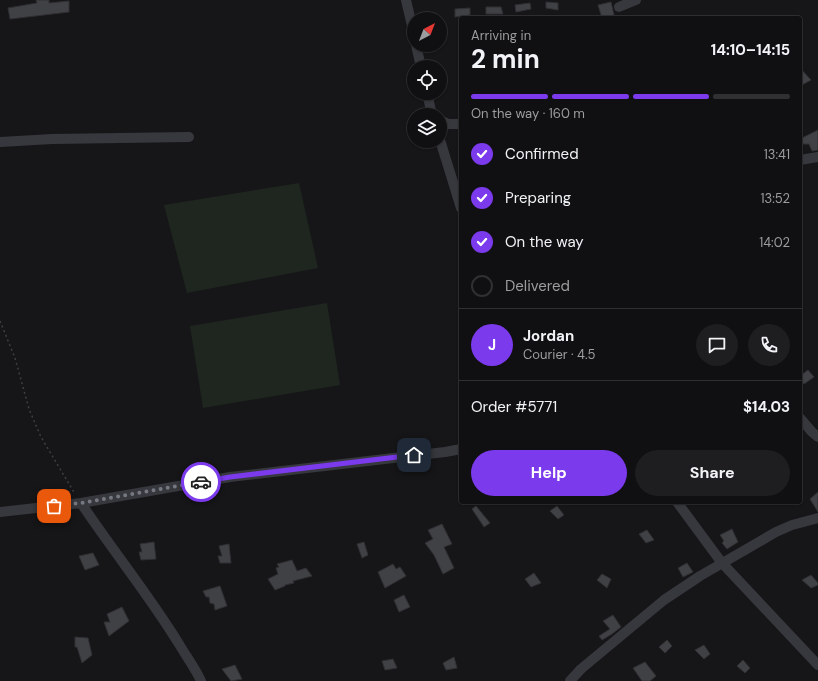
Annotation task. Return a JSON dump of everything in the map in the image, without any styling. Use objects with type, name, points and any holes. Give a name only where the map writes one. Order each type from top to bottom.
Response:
[{"type":"street","points":[[406,0],[409,12]]},
{"type":"street","points":[[619,6],[636,0]]},
{"type":"street","points":[[447,124],[459,124]]},
{"type":"street","points":[[0,142],[189,137]]},
{"type":"street","points":[[442,148],[459,202]]},
{"type":"street","points":[[802,160],[818,157]]},
{"type":"street","points":[[802,420],[818,437]]},
{"type":"street","points":[[0,512],[81,503],[230,477],[459,449]]},
{"type":"street","points":[[81,503],[111,548],[137,581],[168,626],[201,681]]},
{"type":"street","points":[[678,504],[722,563],[818,665]]},
{"type":"street","points":[[570,681],[581,669],[664,600],[722,563],[776,532],[792,525],[818,518]]},
{"type":"path","points":[[0,321],[15,358],[29,409],[41,437],[81,503]]},
{"type":"shaded area","points":[[299,183],[318,268],[187,293],[164,205]]},
{"type":"shaded area","points":[[327,303],[340,385],[203,408],[190,326]]},
{"type":"building","points":[[36,0],[49,0],[49,3],[69,1],[69,12],[10,19],[8,8],[37,3]]},
{"type":"building","points":[[546,2],[558,3],[558,10],[546,8]]},
{"type":"building","points":[[611,2],[614,15],[601,16],[598,5]]},
{"type":"building","points":[[530,3],[531,9],[516,12],[515,5]]},
{"type":"building","points":[[486,7],[501,7],[503,14],[486,14]]},
{"type":"building","points":[[470,8],[470,15],[455,17],[455,9]]},
{"type":"building","points":[[802,70],[811,80],[802,85]]},
{"type":"building","points":[[818,130],[818,150],[812,151],[809,144],[803,144],[802,138]]},
{"type":"building","points":[[808,370],[814,377],[804,384],[802,382],[802,374]]},
{"type":"building","points":[[818,492],[818,512],[810,499]]},
{"type":"building","points":[[476,506],[490,523],[484,527],[472,509]]},
{"type":"building","points":[[557,506],[564,515],[558,519],[550,511]]},
{"type":"building","points":[[442,524],[452,544],[444,547],[454,568],[443,574],[434,555],[425,543],[433,539],[428,530]]},
{"type":"building","points":[[732,529],[738,542],[727,549],[722,543],[724,541],[720,535]]},
{"type":"building","points":[[647,530],[654,540],[646,543],[639,534]]},
{"type":"building","points":[[154,542],[156,559],[141,560],[139,552],[142,552],[140,544]]},
{"type":"building","points":[[364,542],[368,555],[362,558],[357,544]]},
{"type":"building","points":[[229,544],[231,563],[220,563],[218,556],[222,556],[219,546]]},
{"type":"building","points":[[93,553],[99,565],[85,570],[79,556]]},
{"type":"building","points":[[292,560],[297,571],[306,568],[312,576],[293,581],[294,583],[285,585],[275,590],[268,579],[278,574],[276,568],[279,567],[277,564]]},
{"type":"building","points":[[687,563],[693,572],[683,577],[678,568]]},
{"type":"building","points":[[393,564],[396,569],[400,567],[406,576],[385,588],[378,572]]},
{"type":"building","points":[[534,573],[541,583],[531,587],[525,579]]},
{"type":"building","points":[[602,574],[611,579],[607,588],[597,580]]},
{"type":"building","points":[[811,575],[818,585],[811,588],[802,580]]},
{"type":"building","points":[[220,586],[227,606],[215,610],[214,604],[210,603],[209,597],[206,597],[203,591]]},
{"type":"building","points":[[404,595],[410,607],[399,612],[394,600]]},
{"type":"building","points":[[122,607],[129,621],[109,636],[104,622],[110,622],[107,614]]},
{"type":"building","points":[[613,615],[621,627],[602,640],[599,636],[610,629],[603,621]]},
{"type":"building","points":[[75,637],[88,638],[92,655],[82,663],[77,647],[75,647]]},
{"type":"building","points":[[667,640],[672,646],[665,653],[659,647]]},
{"type":"building","points":[[704,645],[710,654],[704,659],[695,650]]},
{"type":"building","points":[[454,657],[457,668],[446,670],[443,663]]},
{"type":"building","points":[[393,659],[397,668],[385,670],[382,661]]},
{"type":"building","points":[[743,660],[750,668],[745,673],[737,666]]},
{"type":"building","points":[[645,662],[656,676],[650,681],[642,681],[633,668]]},
{"type":"building","points":[[235,665],[242,679],[231,681],[222,669]]},
{"type":"way so far","points":[[54,506],[81,503],[201,482]]},
{"type":"route","points":[[201,482],[230,477],[414,455]]}]
